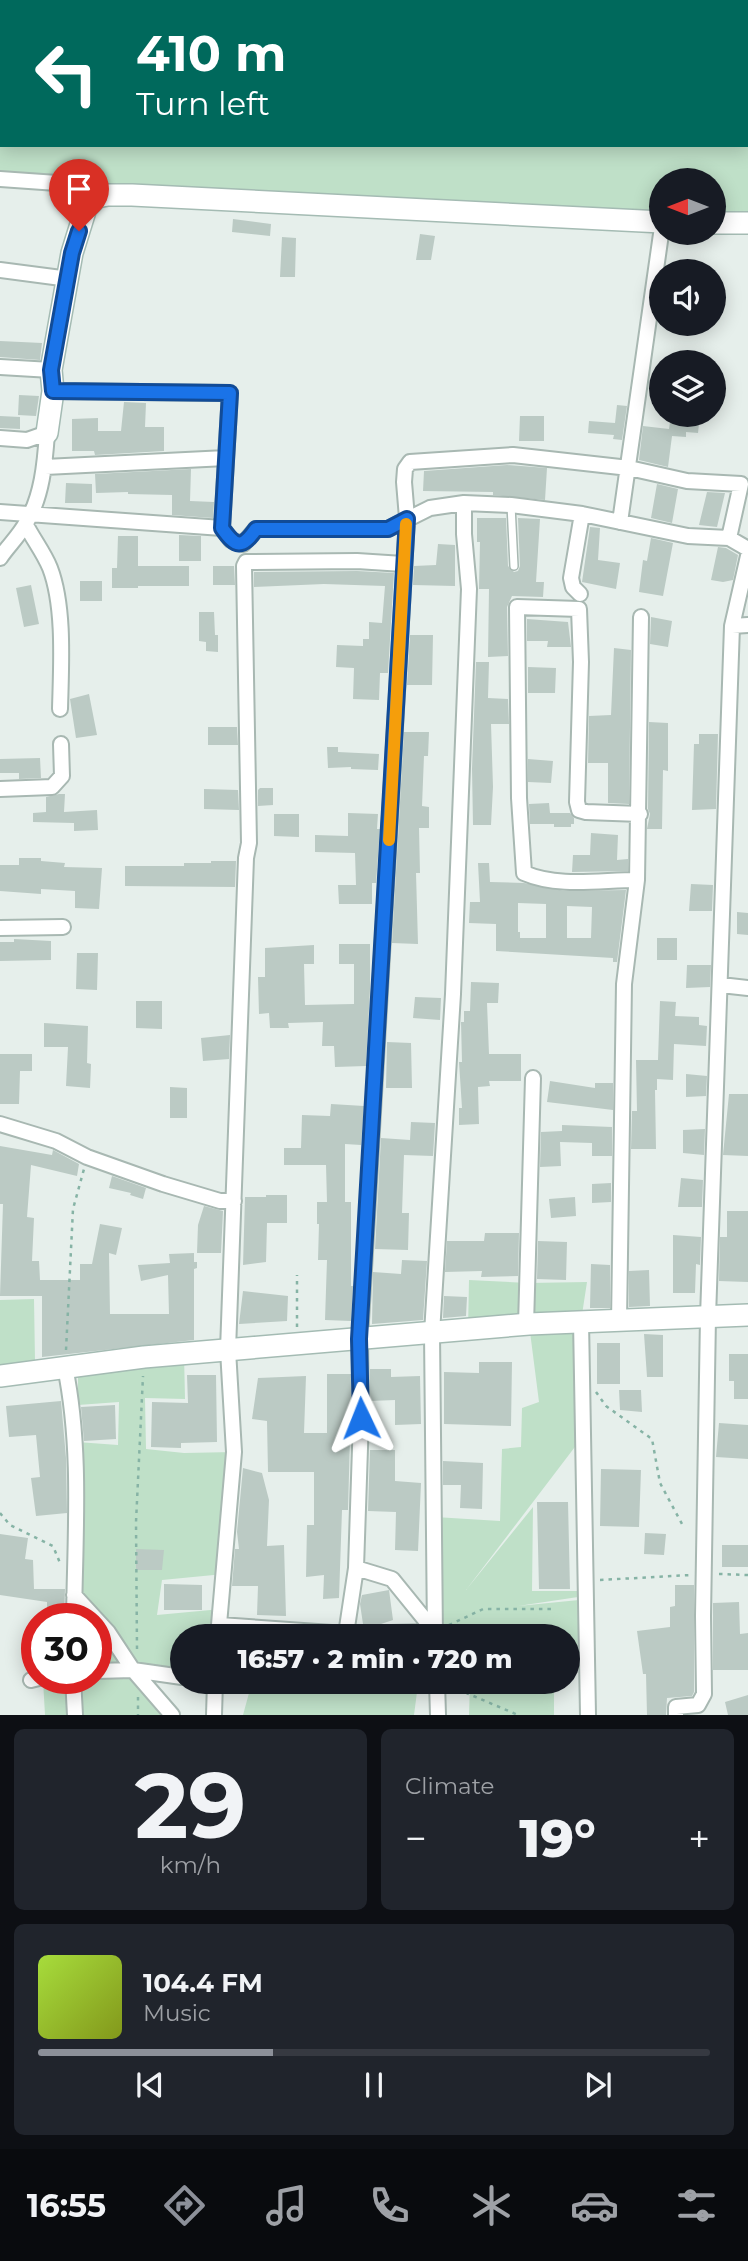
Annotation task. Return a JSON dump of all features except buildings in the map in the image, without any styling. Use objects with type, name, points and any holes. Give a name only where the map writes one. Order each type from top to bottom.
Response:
[{"type":"street","points":[[0,179],[57,184],[83,190],[97,197],[120,195],[649,221]]},
{"type":"street","points":[[0,558],[28,520],[45,467],[52,380],[72,253],[86,208],[97,197]]},
{"type":"street","points":[[726,223],[748,223]]},
{"type":"street","points":[[620,522],[660,245]]},
{"type":"street","points":[[0,270],[69,279]]},
{"type":"street","points":[[0,366],[52,380],[230,393],[222,528],[231,540],[243,544],[256,529],[388,529],[430,508],[464,503],[511,505],[582,514],[688,536],[729,538],[748,549]]},
{"type":"street","points":[[0,438],[27,440],[47,433]]},
{"type":"street","points":[[348,1624],[356,1568],[361,1418],[359,1339],[407,519],[405,469],[410,462],[513,455],[629,468],[687,481],[741,484],[729,538]]},
{"type":"street","points":[[45,467],[226,458]]},
{"type":"street","points":[[435,1624],[432,1333],[453,994],[469,589],[464,503]]},
{"type":"street","points":[[0,512],[28,520],[222,528]]},
{"type":"street","points":[[580,594],[573,587],[570,578],[582,514]]},
{"type":"street","points":[[28,520],[50,568],[56,595],[62,645],[60,709]]},
{"type":"street","points":[[676,1715],[676,1707],[698,1705],[704,1694],[708,1317],[732,626],[748,556]]},
{"type":"street","points":[[220,1624],[234,1452],[228,1350],[246,858],[249,843],[244,566],[246,562],[357,561],[403,564]]},
{"type":"street","points":[[637,880],[568,882],[537,878],[524,873],[519,798],[517,607],[579,609],[579,810],[640,814]]},
{"type":"street","points":[[619,1322],[624,984],[637,880],[641,617]]},
{"type":"street","points":[[732,626],[748,625]]},
{"type":"street","points":[[0,789],[52,787],[62,776],[61,744]]},
{"type":"street","points":[[0,928],[63,927]]},
{"type":"street","points":[[721,985],[748,988]]},
{"type":"street","points":[[526,1325],[533,1078]]},
{"type":"street","points":[[0,1124],[56,1140],[87,1157],[163,1184],[220,1201],[234,1201]]},
{"type":"street","points":[[0,1376],[144,1357],[526,1325],[748,1315]]},
{"type":"street","points":[[581,1321],[589,1715]]},
{"type":"street","points":[[65,1367],[74,1442],[74,1603]]},
{"type":"street","points":[[356,1568],[391,1580],[427,1624]]},
{"type":"street","points":[[74,1595],[81,1603]]},
{"type":"street","points":[[112,1638],[172,1715]]},
{"type":"street","points":[[112,1671],[170,1676]]},
{"type":"street","points":[[74,1694],[75,1715]]},
{"type":"street","points":[[214,1715],[215,1694]]},
{"type":"street","points":[[438,1715],[441,1694]]},
{"type":"lane","points":[[511,505],[514,566]]},
{"type":"path","points":[[65,1367],[73,1209],[87,1157]]},
{"type":"path","points":[[296,1344],[297,1275]]},
{"type":"path","points":[[138,1715],[135,1522],[144,1357]]},
{"type":"path","points":[[583,1381],[596,1392],[606,1406],[652,1439],[660,1483],[682,1524]]},
{"type":"path","points":[[0,1513],[10,1525],[53,1546],[74,1595]]},
{"type":"path","points":[[586,1581],[704,1574],[748,1575]]},
{"type":"path","points":[[454,1624],[483,1609],[554,1609]]},
{"type":"path","points":[[467,1694],[518,1715]]},
{"type":"green space","points":[[0,147],[748,147],[748,220],[726,219],[726,168],[649,168],[649,215],[141,190],[0,176]]},
{"type":"green space","points":[[469,1280],[587,1282],[581,1321],[584,1435],[466,1590],[533,1507],[532,1591],[578,1591],[578,1597],[518,1606],[579,1600],[578,1624],[435,1624],[435,1517],[500,1521],[502,1449],[521,1447],[522,1408],[539,1402],[529,1324],[468,1330]]},
{"type":"green space","points":[[34,1299],[35,1361],[0,1367],[0,1300]]},
{"type":"green space","points":[[184,1354],[185,1399],[145,1398],[146,1449],[184,1453],[234,1452],[224,1574],[162,1580],[157,1615],[221,1609],[219,1624],[170,1624],[170,1676],[138,1674],[170,1715],[45,1715],[44,1694],[112,1694],[112,1603],[77,1603],[77,1442],[118,1445],[119,1402],[78,1405],[78,1365]]},
{"type":"green space","points":[[249,1694],[417,1694],[414,1715],[243,1715]]},
{"type":"green space","points":[[470,1694],[554,1694],[554,1715],[469,1715]]},
{"type":"slow traffic","points":[[389,840],[406,524]]},
{"type":"route","points":[[79,231],[72,253],[51,370],[53,391],[230,393],[222,528],[236,543],[243,544],[256,529],[388,529],[407,519],[359,1339],[361,1418]]}]
